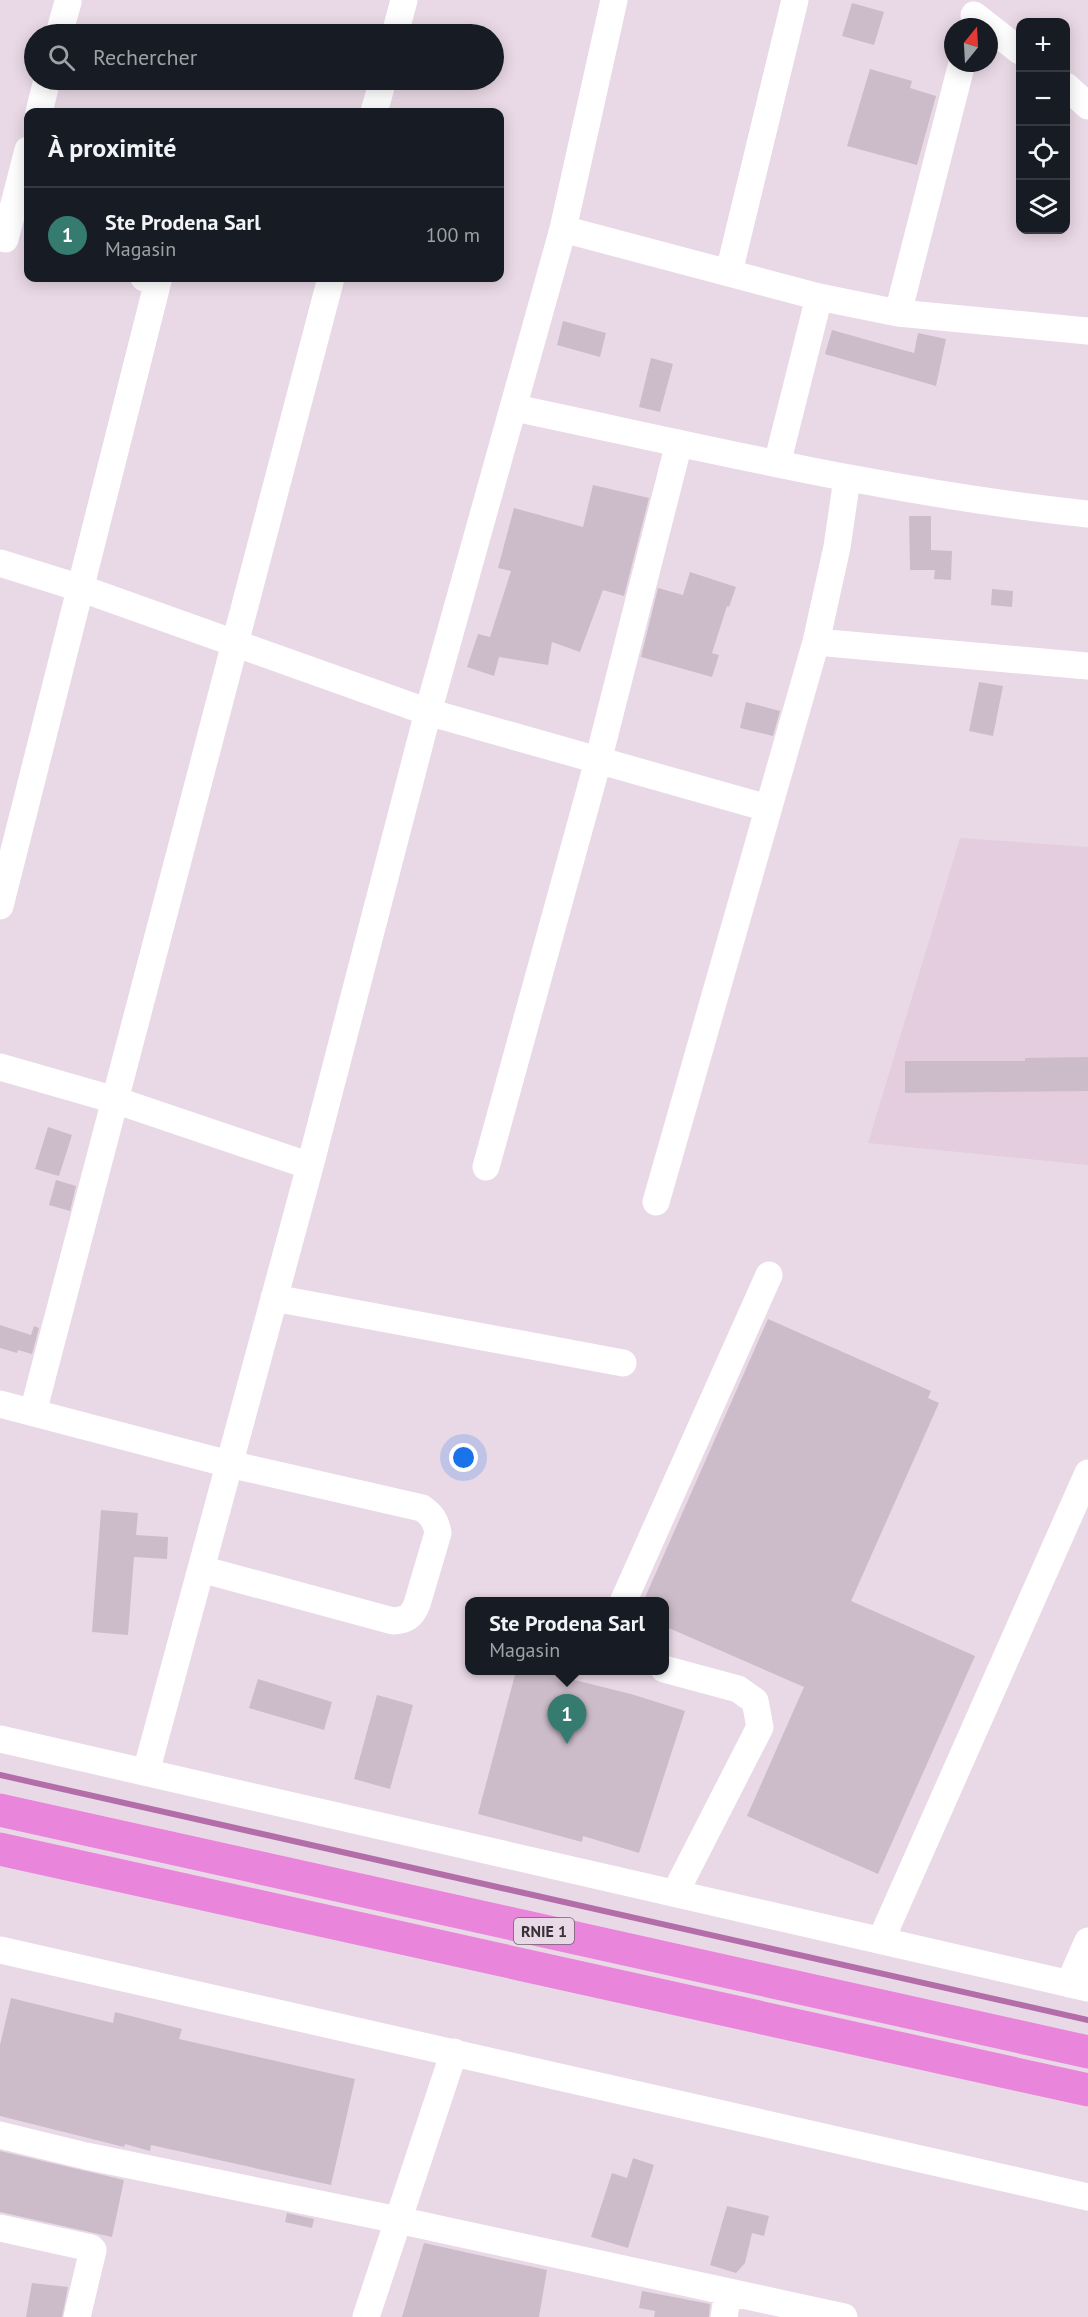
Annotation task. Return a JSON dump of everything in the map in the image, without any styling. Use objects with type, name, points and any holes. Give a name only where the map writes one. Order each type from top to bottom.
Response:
[{"type":"highway","name":"RNIE 1","points":[[0,1810],[1088,2052]]},
{"type":"highway","name":"RNIE 1","points":[[0,1849],[1088,2090]]},
{"type":"street","points":[[398,24],[404,0]]},
{"type":"street","points":[[146,1772],[310,1167],[428,712],[515,408],[563,229],[614,0]]},
{"type":"street","points":[[729,272],[795,0]]},
{"type":"street","points":[[62,24],[68,2]]},
{"type":"street","points":[[975,14],[1016,48]]},
{"type":"street","points":[[898,313],[960,72]]},
{"type":"street","points":[[40,108],[44,90]]},
{"type":"street","points":[[375,108],[380,90]]},
{"type":"street","points":[[1070,90],[1088,106]]},
{"type":"street","points":[[11,241],[24,171]]},
{"type":"street","points":[[563,229],[819,297],[898,313],[1088,331]]},
{"type":"street","points":[[0,906],[158,282]]},
{"type":"street","points":[[33,1412],[330,282]]},
{"type":"street","points":[[777,464],[819,297]]},
{"type":"street","points":[[515,408],[847,479],[1027,508],[1088,514]]},
{"type":"street","points":[[486,1167],[598,761],[679,443]]},
{"type":"street","points":[[656,1202],[816,642],[837,547],[847,479]]},
{"type":"street","points":[[0,563],[80,588],[428,712],[767,808]]},
{"type":"street","points":[[816,642],[1088,666]]},
{"type":"street","points":[[0,1066],[115,1100],[310,1167]]},
{"type":"street","points":[[625,1597],[769,1275]]},
{"type":"street","points":[[274,1298],[623,1363]]},
{"type":"street","points":[[0,1404],[229,1464],[422,1508],[431,1514],[438,1533],[414,1612],[405,1620],[393,1621],[201,1569]]},
{"type":"street","points":[[881,1940],[1088,1473]]},
{"type":"street","points":[[669,1670],[738,1689],[755,1701],[760,1714],[760,1727],[675,1893]]},
{"type":"street","points":[[0,1739],[1079,1986],[1088,1941]]},
{"type":"street","points":[[0,1950],[1088,2197]]},
{"type":"street","points":[[366,2317],[454,2052]]},
{"type":"street","points":[[0,2135],[86,2156],[398,2220],[726,2304],[844,2317]]},
{"type":"street","points":[[0,2228],[93,2250],[77,2317]]},
{"type":"shaded area","points":[[960,838],[1088,847],[1088,1165],[868,1143]]},
{"type":"building","points":[[852,3],[884,12],[874,45],[842,36]]},
{"type":"building","points":[[870,69],[912,81],[910,88],[936,96],[917,165],[847,146]]},
{"type":"building","points":[[563,321],[606,333],[600,357],[557,345]]},
{"type":"building","points":[[832,330],[914,353],[918,333],[946,339],[936,386],[825,354]]},
{"type":"building","points":[[651,358],[673,364],[660,412],[639,407]]},
{"type":"building","points":[[593,485],[649,498],[624,596],[603,590],[580,652],[552,642],[548,665],[499,657],[494,676],[467,667],[478,634],[490,637],[511,571],[498,568],[514,508],[583,527]]},
{"type":"building","points":[[909,516],[931,516],[931,550],[952,551],[951,580],[934,579],[935,570],[910,570]]},
{"type":"building","points":[[690,572],[736,587],[729,607],[727,606],[712,653],[719,655],[712,677],[641,657],[658,588],[683,595]]},
{"type":"building","points":[[992,589],[1013,591],[1012,607],[991,605]]},
{"type":"building","points":[[979,682],[1003,686],[993,736],[969,731]]},
{"type":"building","points":[[746,702],[780,711],[773,736],[740,728]]},
{"type":"building","points":[[1088,1057],[1088,1091],[905,1093],[905,1061],[1025,1061],[1025,1058]]},
{"type":"building","points":[[48,1127],[72,1135],[59,1176],[35,1169]]},
{"type":"building","points":[[56,1180],[76,1186],[70,1211],[49,1205]]},
{"type":"building","points":[[768,1319],[931,1391],[928,1398],[939,1403],[851,1601],[975,1656],[878,1874],[747,1816],[804,1687],[669,1628],[669,1597],[645,1597]]},
{"type":"building","points":[[0,1325],[31,1335],[34,1326],[39,1328],[32,1354],[0,1348]]},
{"type":"building","points":[[101,1510],[138,1513],[136,1535],[168,1537],[167,1559],[134,1557],[128,1635],[92,1632]]},
{"type":"building","points":[[515,1675],[554,1675],[631,1694],[685,1711],[639,1853],[583,1836],[582,1842],[478,1814]]},
{"type":"building","points":[[258,1679],[332,1702],[324,1730],[249,1708]]},
{"type":"building","points":[[377,1695],[413,1705],[390,1789],[354,1779]]},
{"type":"building","points":[[11,1998],[113,2023],[115,2012],[182,2029],[179,2039],[355,2079],[331,2185],[151,2145],[150,2151],[125,2144],[124,2147],[0,2116],[0,2045]]},
{"type":"building","points":[[0,2151],[124,2180],[112,2237],[0,2212]]},
{"type":"building","points":[[633,2158],[654,2165],[628,2248],[591,2237],[612,2173],[627,2178]]},
{"type":"building","points":[[727,2206],[769,2216],[764,2236],[752,2233],[745,2263],[736,2273],[710,2265]]},
{"type":"building","points":[[287,2213],[314,2219],[312,2228],[285,2222]]},
{"type":"building","points":[[424,2243],[547,2270],[539,2317],[402,2317]]},
{"type":"building","points":[[32,2283],[68,2287],[62,2317],[26,2317]]},
{"type":"building","points":[[642,2291],[710,2304],[709,2317],[654,2317],[655,2311],[639,2308]]},
{"type":"waterway","points":[[0,1775],[1088,2020]]},
{"type":"place","name":"Ste Prodena Sarl","points":[[567,1744]]}]
